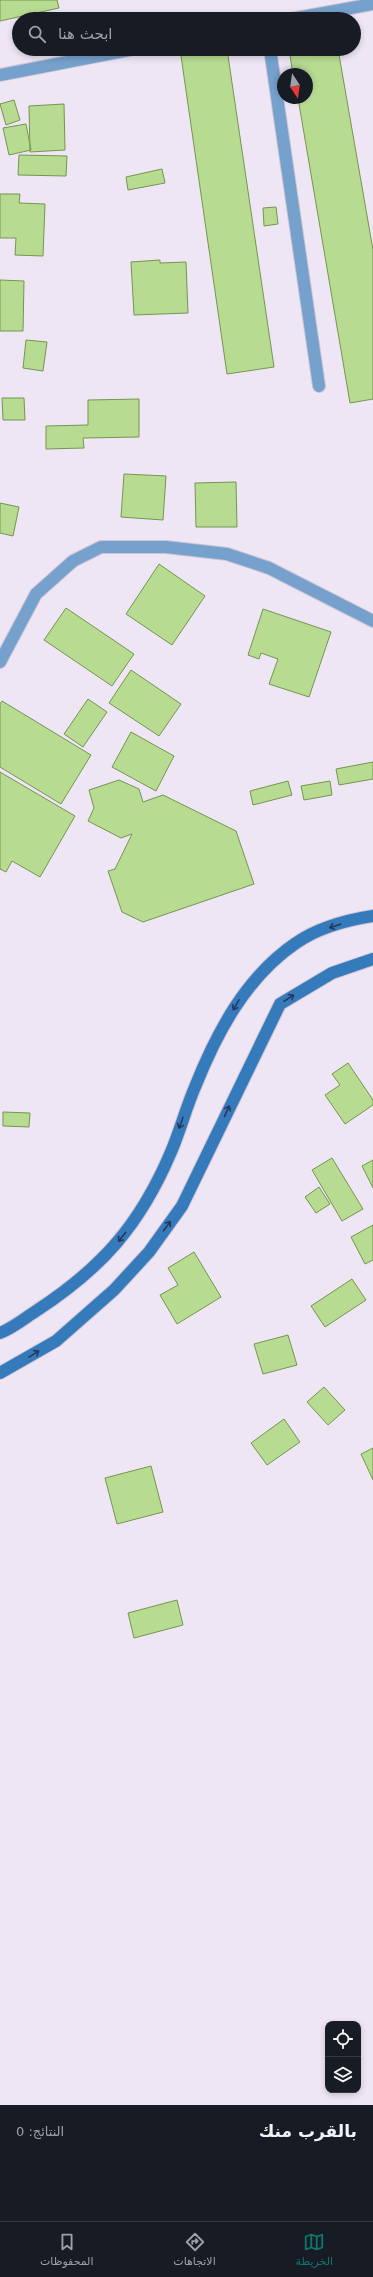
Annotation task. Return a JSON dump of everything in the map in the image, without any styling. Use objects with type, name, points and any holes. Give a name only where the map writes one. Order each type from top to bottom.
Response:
[{"type":"main road","points":[[0,1333],[61,1295],[106,1256],[135,1221],[172,1151],[195,1086],[217,1037],[240,997],[296,942],[321,930],[355,919],[373,916]]},
{"type":"main road","points":[[0,1373],[56,1341],[114,1290],[149,1252],[182,1206],[280,1004],[332,973],[373,959]]},
{"type":"street","points":[[329,12],[373,4]]},
{"type":"street","points":[[0,75],[98,56]]},
{"type":"street","points":[[271,56],[319,386]]},
{"type":"street","points":[[0,662],[36,594],[73,560],[101,547],[166,548],[227,554],[269,568],[373,621]]},
{"type":"building","points":[[0,0],[57,0],[59,8],[41,12],[12,12],[12,18],[0,21]]},
{"type":"building","points":[[181,56],[228,56],[274,367],[227,374]]},
{"type":"building","points":[[290,56],[339,56],[373,250],[373,399],[350,403],[299,104],[313,104],[313,68],[292,68]]},
{"type":"building","points":[[14,100],[20,120],[6,125],[0,104]]},
{"type":"building","points":[[64,104],[65,150],[30,152],[29,106]]},
{"type":"building","points":[[26,124],[31,150],[9,155],[3,128]]},
{"type":"building","points":[[19,155],[67,156],[66,176],[18,175]]},
{"type":"building","points":[[162,169],[165,183],[128,190],[126,177]]},
{"type":"building","points":[[0,194],[20,194],[19,203],[45,204],[43,256],[15,255],[16,238],[0,238]]},
{"type":"building","points":[[276,207],[278,224],[264,226],[263,208]]},
{"type":"building","points":[[160,260],[160,263],[186,262],[188,313],[134,315],[131,262]]},
{"type":"building","points":[[0,280],[24,281],[23,331],[0,331]]},
{"type":"building","points":[[26,340],[47,342],[43,371],[23,368]]},
{"type":"building","points":[[2,398],[24,398],[25,420],[3,420]]},
{"type":"building","points":[[139,399],[139,437],[83,438],[84,448],[46,449],[46,426],[88,425],[88,400]]},
{"type":"building","points":[[124,474],[166,476],[163,520],[121,517]]},
{"type":"building","points":[[236,482],[237,527],[196,527],[195,483]]},
{"type":"building","points":[[0,503],[19,507],[13,536],[0,533]]},
{"type":"building","points":[[159,564],[205,596],[172,645],[126,614]]},
{"type":"building","points":[[66,608],[134,654],[112,686],[44,640]]},
{"type":"building","points":[[263,609],[331,632],[309,697],[269,684],[278,659],[261,653],[259,659],[248,655]]},
{"type":"building","points":[[131,670],[181,704],[159,736],[109,703]]},
{"type":"building","points":[[88,699],[107,712],[83,747],[64,734]]},
{"type":"building","points":[[2,701],[91,755],[61,804],[0,767],[0,704]]},
{"type":"building","points":[[131,732],[174,756],[156,791],[112,767]]},
{"type":"building","points":[[373,762],[373,779],[339,785],[336,769]]},
{"type":"building","points":[[0,772],[75,816],[40,877],[12,861],[6,872],[0,869]]},
{"type":"building","points":[[119,780],[139,789],[143,802],[163,795],[236,831],[254,884],[143,922],[122,912],[108,871],[115,869],[132,834],[121,838],[88,821],[94,808],[89,790]]},
{"type":"building","points":[[288,781],[292,795],[253,805],[250,791]]},
{"type":"building","points":[[330,781],[332,795],[304,800],[301,786]]},
{"type":"building","points":[[348,1063],[373,1100],[373,1105],[345,1124],[325,1095],[340,1085],[332,1074]]},
{"type":"building","points":[[3,1112],[30,1113],[29,1127],[3,1126]]},
{"type":"building","points":[[332,1158],[363,1209],[342,1221],[312,1170]]},
{"type":"building","points":[[373,1160],[373,1188],[362,1166]]},
{"type":"building","points":[[319,1187],[330,1204],[316,1213],[305,1197]]},
{"type":"building","points":[[373,1225],[373,1260],[365,1264],[351,1237]]},
{"type":"building","points":[[194,1252],[221,1297],[177,1324],[160,1295],[178,1285],[168,1268]]},
{"type":"building","points":[[352,1279],[366,1300],[325,1327],[311,1306]]},
{"type":"building","points":[[288,1335],[297,1365],[263,1374],[254,1344]]},
{"type":"building","points":[[324,1387],[345,1410],[328,1425],[307,1402]]},
{"type":"building","points":[[284,1419],[300,1442],[267,1465],[251,1443]]},
{"type":"building","points":[[373,1448],[373,1480],[361,1454]]},
{"type":"building","points":[[151,1466],[163,1512],[117,1524],[105,1478]]},
{"type":"building","points":[[177,1600],[183,1625],[134,1638],[128,1613]]}]
